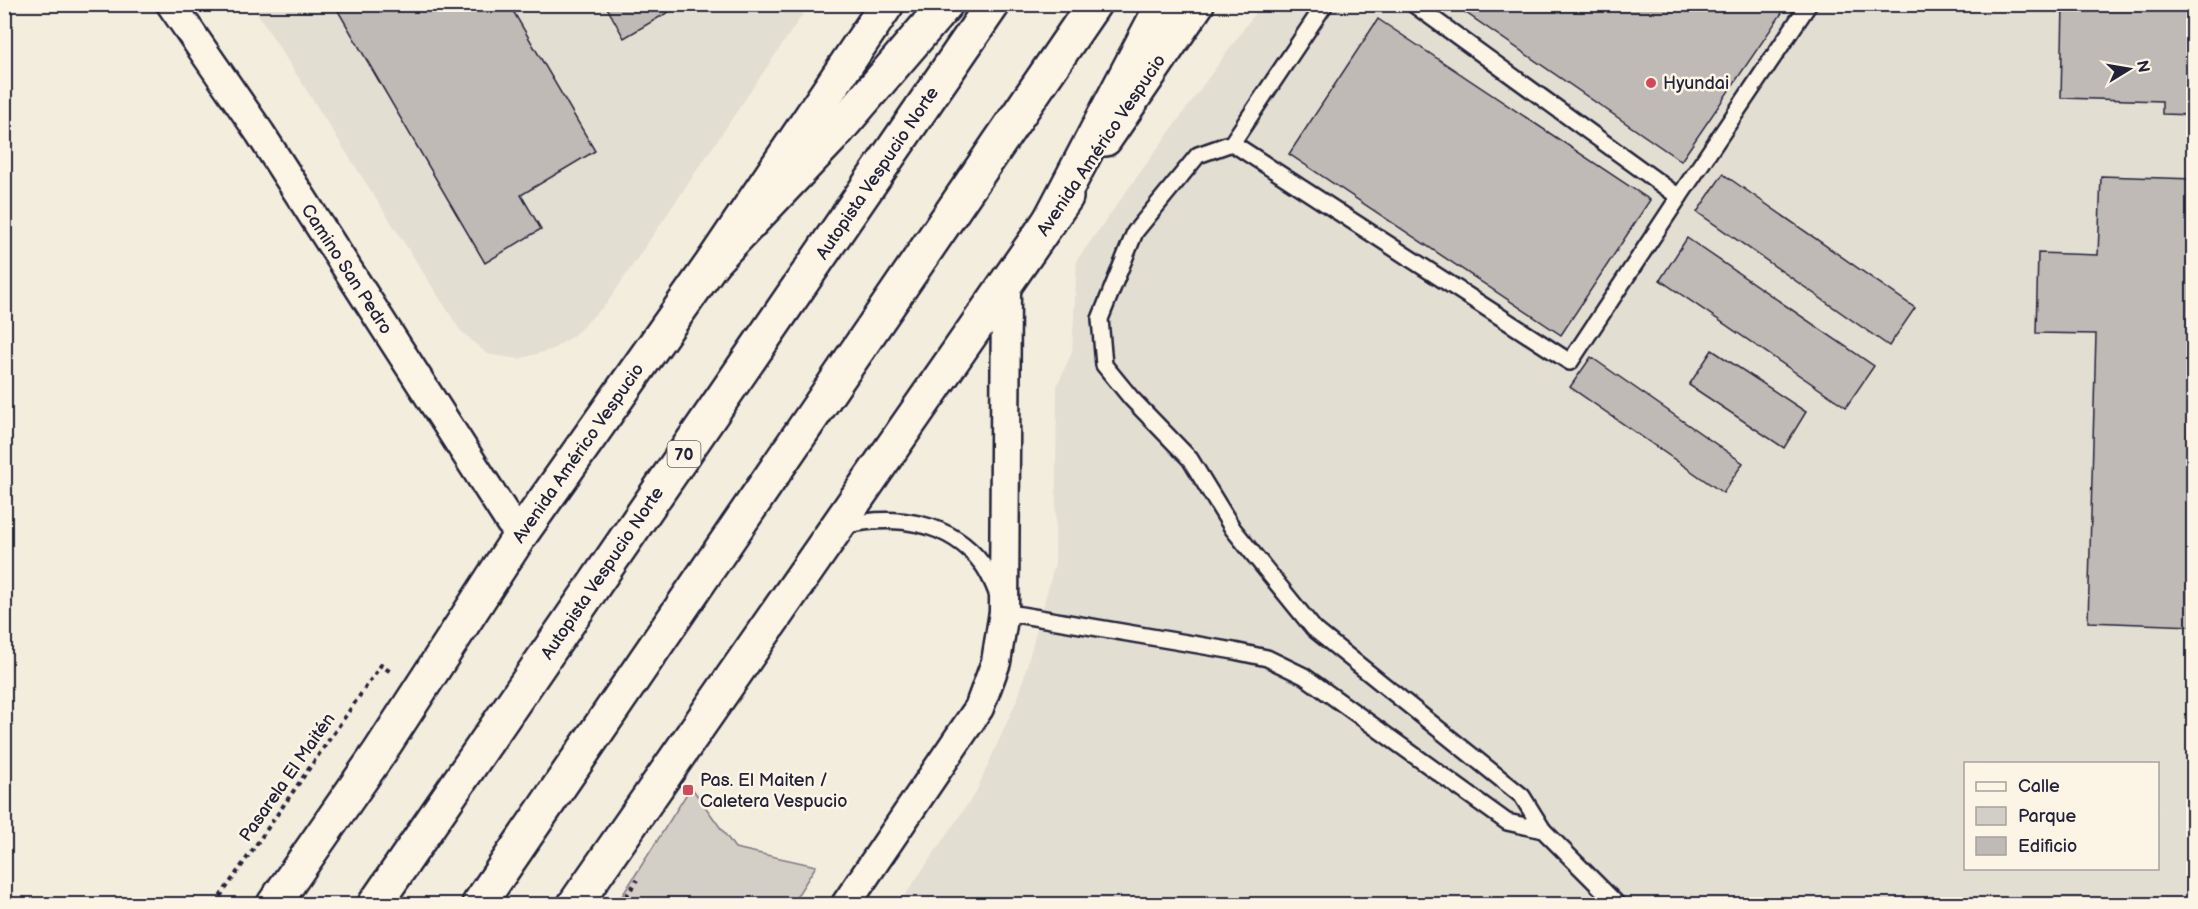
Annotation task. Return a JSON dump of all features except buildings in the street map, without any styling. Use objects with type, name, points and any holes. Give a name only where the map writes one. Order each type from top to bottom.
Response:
[{"type":"main road","name":"Avenida Américo Vespucio","points":[[274,904],[379,753],[521,534],[713,262],[887,4]]},
{"type":"main road","points":[[713,262],[831,138],[946,4]]},
{"type":"main road","name":"Autopista Vespucio Norte","points":[[375,904],[993,4]]},
{"type":"main road","points":[[479,904],[1094,4]]},
{"type":"main road","points":[[1049,222],[1163,4]]},
{"type":"main road","name":"Avenida Américo Vespucio","points":[[575,904],[1006,287],[1197,4]]},
{"type":"street","name":"Camino San Pedro","points":[[171,4],[260,133],[504,512],[521,534]]},
{"type":"street","points":[[846,904],[979,708],[996,662],[1004,612],[1006,287]]},
{"type":"lane","points":[[1325,4],[1232,143],[1198,155],[1135,232],[1100,319],[1104,365],[1131,398],[1190,459],[1233,529],[1314,629],[1522,796],[1543,830],[1617,904]]},
{"type":"lane","points":[[1413,4],[1679,197]]},
{"type":"lane","points":[[1232,143],[1570,362],[1809,4]]},
{"type":"lane","points":[[837,527],[861,522],[891,520],[928,525],[946,533],[961,543],[983,565],[1004,612],[1267,658],[1304,675],[1507,822],[1543,830]]},
{"type":"path","name":"Pasarela El Maitén","points":[[215,904],[381,665]]},
{"type":"shaded area","points":[[252,5],[809,5],[607,303],[574,335],[553,349],[519,359],[487,354],[460,330]]},
{"type":"shaded area","points":[[1261,5],[2193,5],[2193,904],[899,904],[976,792],[1019,695],[1055,563],[1057,386],[1072,352],[1077,260]]},
{"type":"green space","points":[[691,787],[735,848],[816,866],[792,904],[617,904]]},
{"type":"place","name":"Hyundai","points":[[1651,83]]},
{"type":"place","name":"Pas. El Maiten / Caletera Vespucio","points":[[688,790]]}]
